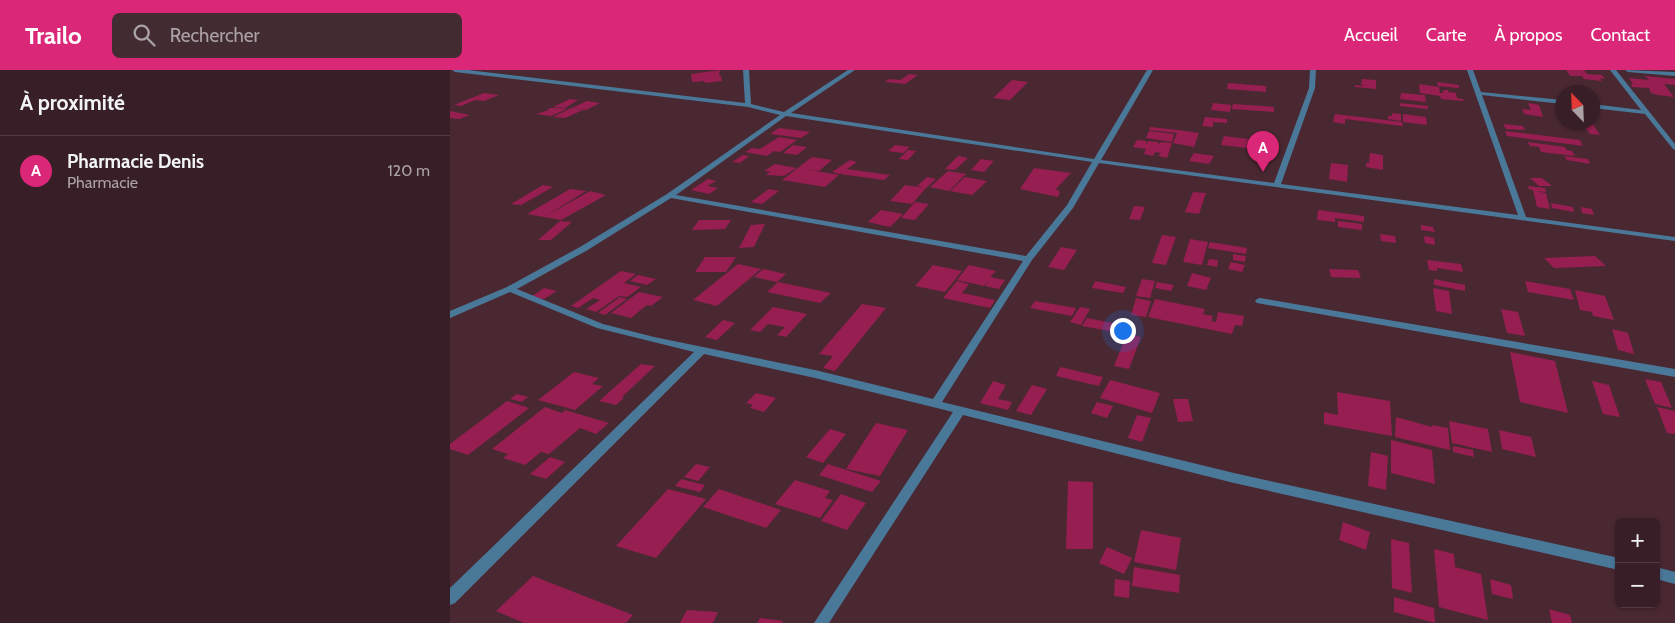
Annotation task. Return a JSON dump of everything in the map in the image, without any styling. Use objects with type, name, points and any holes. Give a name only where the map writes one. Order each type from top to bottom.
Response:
[{"type":"street","points":[[450,72],[455,70],[748,105],[784,114],[1096,161],[1675,239]]},
{"type":"street","points":[[746,70],[748,105]]},
{"type":"street","points":[[450,315],[510,289],[583,249],[670,196],[784,114],[852,70]]},
{"type":"street","points":[[936,403],[1028,259],[1070,206],[1150,70]]},
{"type":"street","points":[[1277,184],[1312,88],[1313,70]]},
{"type":"street","points":[[1470,70],[1523,219]]},
{"type":"street","points":[[1613,70],[1675,148]]},
{"type":"street","points":[[1628,70],[1675,74]]},
{"type":"street","points":[[1477,93],[1555,101]]},
{"type":"street","points":[[1600,107],[1645,112]]},
{"type":"street","points":[[670,196],[1028,259]]},
{"type":"street","points":[[510,289],[600,326],[936,403],[960,411],[1234,478],[1615,563]]},
{"type":"street","points":[[1260,301],[1675,374]]},
{"type":"street","points":[[450,598],[702,350]]},
{"type":"street","points":[[821,623],[960,411]]},
{"type":"street","points":[[1660,574],[1675,578]]},
{"type":"building","points":[[720,70],[719,76],[721,76],[722,81],[692,82],[691,74]]},
{"type":"building","points":[[1566,70],[1584,70],[1587,74],[1602,75],[1605,79],[1600,78],[1602,81],[1584,79],[1582,76],[1570,76]]},
{"type":"building","points":[[909,74],[918,75],[905,84],[885,82],[889,79],[900,80]]},
{"type":"building","points":[[1645,76],[1675,79],[1675,85],[1664,84],[1674,97],[1651,93],[1649,88],[1632,87],[1631,84],[1633,84],[1629,78],[1649,80]]},
{"type":"building","points":[[1362,79],[1376,80],[1376,89],[1355,87],[1355,85],[1364,86],[1361,84]]},
{"type":"building","points":[[1012,80],[1028,82],[1010,100],[993,98]]},
{"type":"building","points":[[1437,82],[1459,85],[1459,88],[1438,86]]},
{"type":"building","points":[[1228,83],[1266,86],[1266,92],[1227,89]]},
{"type":"building","points":[[1419,84],[1439,87],[1440,93],[1443,93],[1443,90],[1448,90],[1449,94],[1449,92],[1456,93],[1457,98],[1464,101],[1441,99],[1440,96],[1420,93]]},
{"type":"building","points":[[484,93],[499,95],[484,101],[475,100],[461,106],[454,105]]},
{"type":"building","points":[[1401,93],[1425,95],[1426,102],[1400,99]]},
{"type":"building","points":[[570,99],[578,100],[565,108],[553,107]]},
{"type":"building","points":[[587,101],[600,103],[586,110],[572,108]]},
{"type":"building","points":[[1213,103],[1231,105],[1230,112],[1211,110]]},
{"type":"building","points":[[1400,103],[1428,106],[1428,109],[1400,106]]},
{"type":"building","points":[[1528,103],[1539,105],[1543,117],[1524,114],[1522,109],[1531,110]]},
{"type":"building","points":[[1233,104],[1274,107],[1274,112],[1232,109]]},
{"type":"building","points":[[550,108],[567,109],[551,116],[536,114]]},
{"type":"building","points":[[571,108],[583,110],[565,118],[553,117]]},
{"type":"building","points":[[450,111],[470,115],[459,119],[450,118]]},
{"type":"building","points":[[1392,113],[1401,114],[1401,121],[1388,119],[1388,116],[1392,116]]},
{"type":"building","points":[[1335,114],[1402,122],[1403,126],[1345,119],[1345,124],[1333,122]]},
{"type":"building","points":[[1403,114],[1426,117],[1427,125],[1403,122]]},
{"type":"building","points":[[1205,117],[1227,119],[1227,123],[1213,122],[1213,127],[1202,126]]},
{"type":"building","points":[[1503,124],[1523,126],[1525,130],[1506,129]]},
{"type":"building","points":[[1150,127],[1199,133],[1194,147],[1173,143],[1177,133],[1149,130]]},
{"type":"building","points":[[779,128],[810,132],[801,138],[770,134]]},
{"type":"building","points":[[1587,130],[1597,130],[1600,135],[1590,134]]},
{"type":"building","points":[[1149,131],[1174,134],[1172,142],[1146,138]]},
{"type":"building","points":[[1505,131],[1580,140],[1583,146],[1507,136]]},
{"type":"building","points":[[1224,136],[1248,139],[1247,148],[1221,145]]},
{"type":"building","points":[[779,137],[797,140],[780,152],[774,151],[767,156],[745,152],[752,148],[760,149]]},
{"type":"building","points":[[1137,140],[1146,141],[1146,144],[1148,141],[1159,142],[1158,145],[1161,142],[1172,143],[1167,158],[1158,156],[1161,153],[1155,152],[1153,156],[1144,154],[1146,149],[1133,147]]},
{"type":"building","points":[[1528,142],[1565,147],[1567,150],[1572,151],[1575,156],[1541,152],[1539,147],[1530,146]]},
{"type":"building","points":[[793,145],[807,147],[797,155],[783,153]]},
{"type":"building","points":[[895,145],[910,147],[903,153],[888,151]]},
{"type":"building","points":[[908,150],[916,151],[908,160],[899,159]]},
{"type":"building","points":[[1194,153],[1214,156],[1209,164],[1189,161]]},
{"type":"building","points":[[1370,153],[1383,155],[1383,170],[1366,167],[1366,163],[1369,163]]},
{"type":"building","points":[[743,155],[749,156],[740,163],[732,162]]},
{"type":"building","points":[[958,156],[968,158],[955,170],[945,169]]},
{"type":"building","points":[[1564,156],[1588,159],[1590,164],[1567,160]]},
{"type":"building","points":[[812,157],[832,160],[819,171],[805,169],[839,175],[825,187],[782,180]]},
{"type":"building","points":[[981,159],[994,161],[984,172],[971,170]]},
{"type":"building","points":[[850,160],[857,162],[847,169],[890,175],[884,180],[840,174],[844,171],[839,174],[832,172]]},
{"type":"building","points":[[1331,163],[1348,165],[1347,182],[1329,179]]},
{"type":"building","points":[[775,164],[796,168],[784,176],[766,175],[770,172],[764,171]]},
{"type":"building","points":[[1034,168],[1071,173],[1056,189],[1060,192],[1058,197],[1020,189]]},
{"type":"building","points":[[948,171],[966,174],[949,191],[930,187]]},
{"type":"building","points":[[927,177],[936,179],[926,188],[917,186]]},
{"type":"building","points":[[965,177],[987,181],[972,195],[950,191]]},
{"type":"building","points":[[1530,178],[1542,178],[1552,186],[1539,186]]},
{"type":"building","points":[[708,179],[716,181],[707,186],[718,188],[709,194],[691,190]]},
{"type":"building","points":[[543,185],[553,187],[521,205],[511,204]]},
{"type":"building","points":[[905,185],[926,188],[912,204],[890,201]]},
{"type":"building","points":[[1528,186],[1545,188],[1546,192],[1535,191],[1546,193],[1550,209],[1537,207],[1533,190],[1529,189]]},
{"type":"building","points":[[570,189],[586,191],[544,217],[527,214]]},
{"type":"building","points":[[769,189],[779,191],[762,204],[751,202]]},
{"type":"building","points":[[590,191],[606,195],[561,220],[544,217]]},
{"type":"building","points":[[1193,192],[1206,193],[1199,214],[1185,212]]},
{"type":"building","points":[[915,202],[929,204],[915,220],[901,218]]},
{"type":"building","points":[[1551,203],[1573,207],[1574,212],[1552,208]]},
{"type":"building","points":[[1134,206],[1145,207],[1140,220],[1129,219]]},
{"type":"building","points":[[1581,207],[1592,209],[1594,215],[1582,213]]},
{"type":"building","points":[[881,210],[903,214],[890,227],[868,222]]},
{"type":"building","points":[[1318,210],[1364,216],[1364,222],[1335,218],[1335,222],[1317,220]]},
{"type":"building","points":[[699,220],[731,220],[725,229],[692,230]]},
{"type":"building","points":[[560,221],[572,222],[551,240],[538,240]]},
{"type":"building","points":[[1338,221],[1362,224],[1362,230],[1338,227]]},
{"type":"building","points":[[765,224],[754,247],[739,248],[751,225]]},
{"type":"building","points":[[1421,225],[1433,227],[1435,232],[1421,230]]},
{"type":"building","points":[[1380,234],[1395,236],[1396,243],[1381,241]]},
{"type":"building","points":[[1162,235],[1176,237],[1166,265],[1152,263]]},
{"type":"building","points":[[1424,236],[1434,238],[1435,245],[1425,243]]},
{"type":"building","points":[[1190,239],[1208,242],[1202,265],[1183,262]]},
{"type":"building","points":[[1210,242],[1247,248],[1246,254],[1208,248]]},
{"type":"building","points":[[1061,247],[1077,250],[1064,270],[1048,267]]},
{"type":"building","points":[[1233,254],[1246,256],[1245,262],[1233,260]]},
{"type":"building","points":[[1595,256],[1606,266],[1554,268],[1544,258]]},
{"type":"building","points":[[705,257],[736,257],[726,272],[695,272]]},
{"type":"building","points":[[1209,259],[1218,260],[1217,267],[1207,265]]},
{"type":"building","points":[[1427,260],[1461,264],[1463,272],[1437,268],[1437,271],[1429,270]]},
{"type":"building","points":[[1231,262],[1245,265],[1242,272],[1228,269]]},
{"type":"building","points":[[738,264],[761,269],[717,306],[693,300]]},
{"type":"building","points":[[933,265],[962,271],[945,292],[915,286]]},
{"type":"building","points":[[969,265],[996,271],[990,277],[1005,280],[999,289],[985,286],[989,280],[984,286],[957,280]]},
{"type":"building","points":[[763,269],[786,274],[777,282],[754,277]]},
{"type":"building","points":[[1329,269],[1358,270],[1361,278],[1331,277]]},
{"type":"building","points":[[621,271],[636,274],[624,283],[641,287],[627,297],[619,296],[596,312],[586,309],[600,300],[593,298],[578,308],[571,306]]},
{"type":"building","points":[[1192,273],[1211,278],[1206,290],[1187,286]]},
{"type":"building","points":[[638,275],[656,279],[647,285],[630,281]]},
{"type":"building","points":[[1142,279],[1155,281],[1150,298],[1136,296]]},
{"type":"building","points":[[1434,279],[1465,285],[1465,291],[1434,285]]},
{"type":"building","points":[[957,281],[969,284],[962,293],[995,300],[990,308],[943,298]]},
{"type":"building","points":[[1095,281],[1126,287],[1123,293],[1092,288]]},
{"type":"building","points":[[1525,281],[1570,289],[1574,300],[1528,292]]},
{"type":"building","points":[[778,282],[831,293],[820,303],[767,292]]},
{"type":"building","points":[[1157,282],[1174,285],[1171,291],[1155,288]]},
{"type":"building","points":[[544,288],[557,291],[544,299],[531,297]]},
{"type":"building","points":[[1433,288],[1449,291],[1452,314],[1436,311]]},
{"type":"building","points":[[1575,290],[1605,296],[1614,320],[1593,316],[1592,312],[1580,310]]},
{"type":"building","points":[[639,292],[663,297],[651,306],[647,305],[631,318],[611,313]]},
{"type":"building","points":[[620,297],[627,299],[605,315],[598,313]]},
{"type":"building","points":[[1136,298],[1151,301],[1146,317],[1131,315]]},
{"type":"building","points":[[1155,299],[1205,309],[1203,314],[1213,316],[1211,321],[1216,322],[1218,312],[1244,316],[1242,326],[1235,325],[1232,334],[1148,317]]},
{"type":"building","points":[[1035,301],[1076,308],[1072,316],[1030,308]]},
{"type":"building","points":[[862,304],[886,308],[835,371],[823,368],[833,356],[819,354]]},
{"type":"building","points":[[773,307],[807,314],[786,337],[777,335],[785,327],[768,324],[760,332],[750,330]]},
{"type":"building","points":[[1080,307],[1090,309],[1081,325],[1070,322]]},
{"type":"building","points":[[1501,309],[1518,312],[1525,336],[1507,333]]},
{"type":"building","points":[[1087,318],[1123,325],[1120,333],[1082,326]]},
{"type":"building","points":[[723,320],[735,323],[717,340],[705,337]]},
{"type":"building","points":[[1612,329],[1628,333],[1634,354],[1618,350]]},
{"type":"building","points":[[1127,334],[1141,337],[1129,369],[1114,366]]},
{"type":"building","points":[[1510,352],[1555,361],[1568,413],[1520,402]]},
{"type":"building","points":[[641,364],[655,366],[622,397],[624,398],[616,405],[599,401]]},
{"type":"building","points":[[1060,367],[1103,377],[1099,386],[1056,376]]},
{"type":"building","points":[[574,372],[599,378],[592,384],[603,386],[575,410],[538,400]]},
{"type":"building","points":[[1645,379],[1661,382],[1672,408],[1655,404]]},
{"type":"building","points":[[1110,380],[1160,393],[1152,413],[1100,398]]},
{"type":"building","points":[[993,381],[1006,385],[998,399],[1012,402],[1008,410],[980,403]]},
{"type":"building","points":[[1592,381],[1609,385],[1620,417],[1603,414]]},
{"type":"building","points":[[1032,385],[1047,389],[1031,415],[1016,411]]},
{"type":"building","points":[[1337,392],[1390,401],[1392,436],[1324,424],[1324,412],[1338,415]]},
{"type":"building","points":[[756,393],[776,398],[764,412],[750,408],[753,405],[746,403]]},
{"type":"building","points":[[517,394],[528,397],[522,402],[510,399]]},
{"type":"building","points":[[1173,399],[1188,399],[1193,421],[1178,422]]},
{"type":"building","points":[[507,401],[529,408],[468,455],[450,449],[450,444]]},
{"type":"building","points":[[1097,402],[1113,406],[1107,418],[1091,413]]},
{"type":"building","points":[[545,407],[562,413],[565,410],[609,423],[596,434],[580,428],[549,454],[541,452],[525,465],[503,458],[508,454],[492,449]]},
{"type":"building","points":[[1657,407],[1675,411],[1675,434],[1667,433]]},
{"type":"building","points":[[1137,415],[1151,418],[1142,442],[1128,438]]},
{"type":"building","points":[[1396,417],[1432,427],[1432,425],[1448,428],[1450,450],[1395,437]]},
{"type":"building","points":[[1449,421],[1488,429],[1492,452],[1452,443]]},
{"type":"building","points":[[876,423],[908,430],[880,476],[846,469]]},
{"type":"building","points":[[830,429],[846,434],[823,463],[806,457]]},
{"type":"building","points":[[1499,430],[1531,437],[1536,457],[1502,449]]},
{"type":"building","points":[[1391,440],[1432,450],[1435,484],[1391,473]]},
{"type":"building","points":[[1453,446],[1473,450],[1474,457],[1453,452]]},
{"type":"building","points":[[1371,452],[1388,456],[1386,490],[1368,486]]},
{"type":"building","points":[[550,457],[565,462],[546,479],[530,474]]},
{"type":"building","points":[[696,464],[710,467],[698,481],[684,477]]},
{"type":"building","points":[[828,464],[881,481],[872,492],[819,475]]},
{"type":"building","points":[[681,479],[705,485],[700,492],[675,486]]},
{"type":"building","points":[[795,480],[830,491],[825,498],[833,500],[820,518],[775,504]]},
{"type":"building","points":[[1068,481],[1093,482],[1093,549],[1066,549]]},
{"type":"building","points":[[668,489],[706,499],[656,558],[616,546]]},
{"type":"building","points":[[719,489],[781,510],[766,528],[703,507]]},
{"type":"building","points":[[841,494],[866,503],[847,530],[821,521]]},
{"type":"building","points":[[1343,522],[1370,532],[1366,550],[1339,540]]},
{"type":"building","points":[[1141,530],[1181,538],[1176,570],[1134,562]]},
{"type":"building","points":[[1391,539],[1409,543],[1412,593],[1392,588]]},
{"type":"building","points":[[1107,547],[1132,558],[1124,574],[1099,563]]},
{"type":"building","points":[[1434,549],[1454,554],[1455,567],[1481,574],[1488,620],[1439,607]]},
{"type":"building","points":[[1134,567],[1180,575],[1179,593],[1132,586]]},
{"type":"building","points":[[533,576],[633,615],[626,623],[524,623],[496,611]]},
{"type":"building","points":[[1115,579],[1130,581],[1129,598],[1114,596]]},
{"type":"building","points":[[1490,579],[1511,585],[1513,599],[1492,594]]},
{"type":"building","points":[[1394,597],[1434,608],[1435,623],[1394,612]]},
{"type":"building","points":[[1549,609],[1570,615],[1572,623],[1552,623]]},
{"type":"building","points":[[687,610],[718,612],[713,623],[680,623]]},
{"type":"building","points":[[760,618],[783,621],[782,623],[757,623]]},
{"type":"place","name":"Pharmacie Denis","points":[[1263,172]]}]
